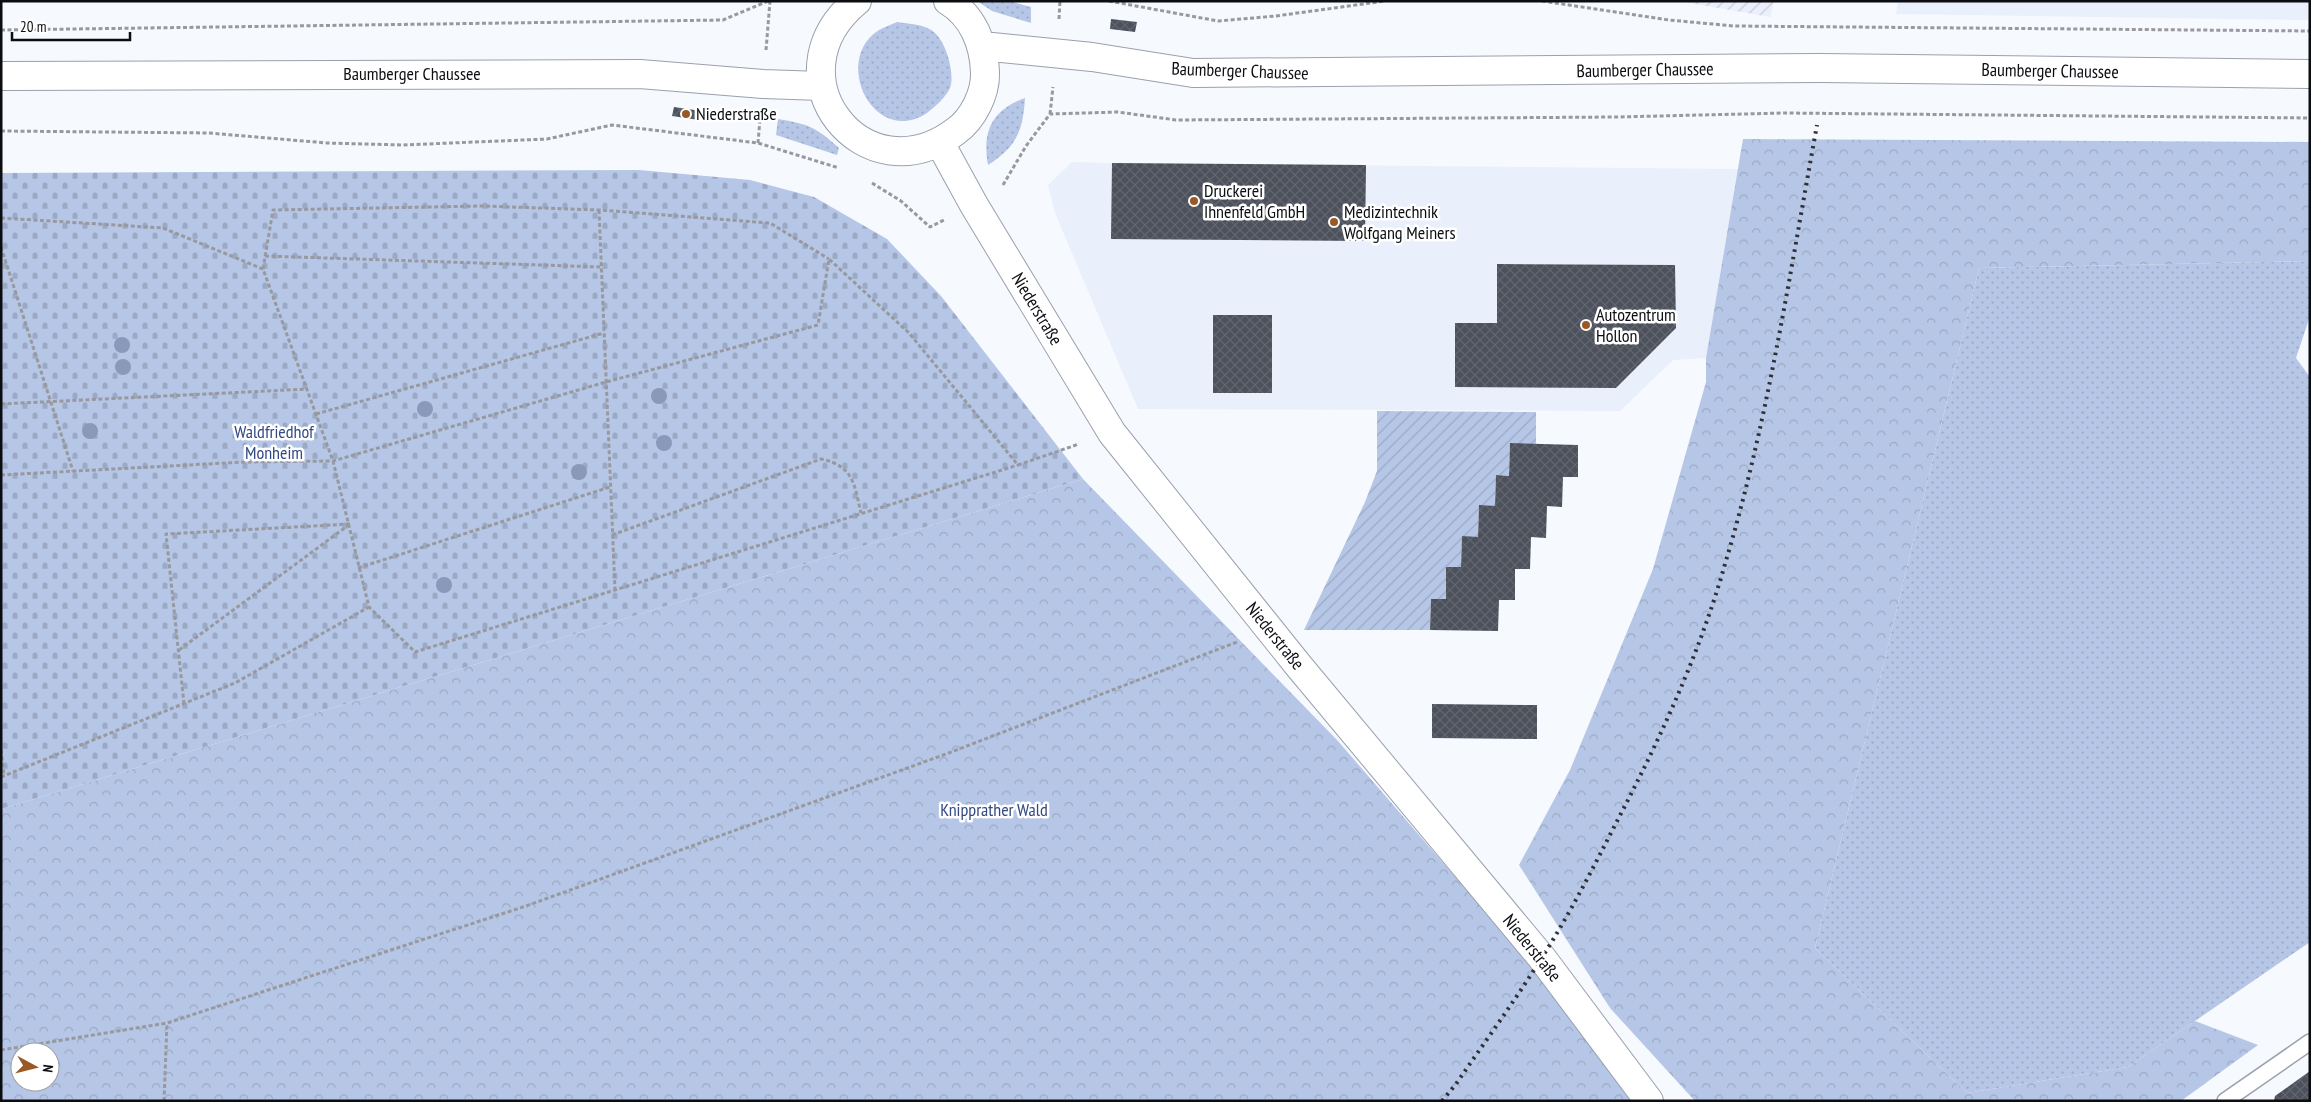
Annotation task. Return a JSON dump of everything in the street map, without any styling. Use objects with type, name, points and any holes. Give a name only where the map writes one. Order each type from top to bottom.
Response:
[{"type":"street","points":[[857,1],[842,14],[828,35],[820,60],[821,86],[830,110],[846,130],[867,144],[892,152],[916,151],[940,143],[964,126],[979,102],[985,74],[982,46],[972,23],[948,1]]},
{"type":"street","name":"Baumberger Chaussee","points":[[982,46],[1092,57],[1193,73],[1820,68],[2310,74]]},
{"type":"street","name":"Baumberger Chaussee","points":[[1,76],[640,74],[763,84],[821,86]]},
{"type":"street","name":"Niederstraße","points":[[940,143],[974,205],[1112,433],[1270,629],[1542,958],[1649,1101]]},
{"type":"lane","points":[[2225,1101],[2310,1042]]},
{"type":"path","points":[[1,30],[723,20],[768,1]]},
{"type":"path","points":[[1109,1],[1218,21],[1276,16],[1385,1]]},
{"type":"path","points":[[1542,1],[1669,20],[1734,26],[2310,31]]},
{"type":"path","points":[[871,182],[901,201],[930,227],[974,205],[1005,183],[1026,146],[1050,114],[1118,112],[1176,120],[1617,117],[1785,113],[2310,118]]},
{"type":"path","points":[[1,131],[209,133],[327,144],[403,145],[547,139],[612,126],[758,143],[846,171]]},
{"type":"path","points":[[1018,465],[909,333],[829,259],[770,223],[599,210],[482,206],[273,210],[263,269],[333,461],[369,607],[415,652],[1018,465],[1112,433]]},
{"type":"path","points":[[599,210],[615,590]]},
{"type":"path","points":[[1,218],[163,228],[263,269]]},
{"type":"path","points":[[1,247],[74,471]]},
{"type":"path","points":[[265,256],[601,266]]},
{"type":"path","points":[[1,474],[244,462],[333,461],[606,382],[818,325],[829,259]]},
{"type":"path","points":[[316,414],[604,333]]},
{"type":"path","points":[[1,404],[51,400],[308,389]]},
{"type":"path","points":[[612,535],[821,459],[834,461],[846,469],[854,482],[861,513]]},
{"type":"path","points":[[358,568],[610,487]]},
{"type":"path","points":[[184,704],[166,534],[350,524]]},
{"type":"path","points":[[179,650],[350,524]]},
{"type":"path","points":[[1,750],[2,777],[235,683],[369,607]]},
{"type":"path","points":[[1,1050],[167,1023],[526,906],[946,754],[1270,629]]},
{"type":"path","points":[[164,1101],[167,1023]]},
{"type":"shaded area","points":[[1678,1],[1774,1],[1770,17]]},
{"type":"shaded area","points":[[1898,1],[2310,1],[2310,20],[1896,14]]},
{"type":"shaded area","points":[[1072,162],[1738,169],[1706,358],[1673,360],[1620,411],[1138,409],[1055,213],[1048,185]]},
{"type":"green space","points":[[977,1],[1009,1],[1031,7],[1031,23],[992,11]]},
{"type":"green space","points":[[897,22],[928,28],[936,34],[944,45],[951,68],[950,88],[943,98],[927,113],[908,121],[890,119],[876,110],[865,96],[859,79],[859,61],[865,44],[879,30]]},
{"type":"green space","points":[[1025,98],[1017,137],[1006,151],[988,165],[987,142],[988,132],[992,123],[1004,109]]},
{"type":"green space","points":[[778,119],[811,127],[818,131],[839,148],[837,155],[776,135]]},
{"type":"green space","points":[[1743,139],[2310,142],[2310,261],[1979,268],[1815,948],[1967,1093],[2128,1067],[2195,1021],[2258,1045],[2181,1101],[1695,1101],[1610,1008],[1519,865],[1570,770],[1653,569],[1706,382],[1706,358]]},
{"type":"green space","name":"Waldfriedhof Monheim","points":[[639,170],[750,180],[814,197],[887,239],[941,296],[1083,479],[1,809],[1,173]]},
{"type":"green space","points":[[2310,261],[2310,316],[2296,358],[2310,377],[2310,942],[2128,1067],[1967,1093],[1815,948],[1979,268]]},
{"type":"green space","points":[[1377,411],[1536,412],[1536,444],[1510,444],[1509,476],[1496,475],[1495,506],[1479,506],[1478,537],[1462,537],[1461,567],[1446,567],[1446,599],[1431,599],[1430,630],[1304,630],[1365,502],[1377,471]]},
{"type":"green space","name":"Knipprather Wald","points":[[1083,479],[1338,741],[1488,915],[1577,1002],[1661,1101],[1,1101],[1,809]]},
{"type":"building","points":[[1111,19],[1137,22],[1135,32],[1110,29]]},
{"type":"building","name":"Niederstraße","points":[[674,107],[701,111],[699,120],[672,116]]},
{"type":"building","points":[[1112,163],[1366,165],[1365,241],[1111,239]]},
{"type":"building","name":"Autozentrum Hollon","points":[[1497,264],[1675,265],[1676,328],[1616,388],[1455,387],[1455,323],[1497,323]]},
{"type":"building","points":[[1213,315],[1272,315],[1272,393],[1213,393]]},
{"type":"building","points":[[1510,443],[1578,445],[1578,477],[1563,477],[1562,507],[1547,506],[1546,538],[1531,537],[1530,569],[1515,569],[1515,600],[1499,600],[1498,631],[1430,630],[1431,599],[1446,599],[1446,567],[1461,567],[1462,536],[1478,537],[1479,505],[1495,506],[1496,475],[1509,476]]},
{"type":"building","points":[[1432,704],[1537,705],[1537,739],[1432,738]]},
{"type":"building","points":[[2310,1071],[2310,1101],[2274,1101],[2275,1096]]},
{"type":"railway","points":[[1442,1101],[1456,1084],[1520,991],[1570,911],[1662,731],[1703,632],[1725,564],[1754,456],[1777,346],[1817,125]]},
{"type":"place","name":"Niederstraße","points":[[686,114]]},
{"type":"place","name":"Druckerei Ihnenfeld GmbH","points":[[1194,201]]},
{"type":"place","name":"Medizintechnik Wolfgang Meiners","points":[[1334,222]]},
{"type":"place","name":"Autozentrum Hollon","points":[[1586,325]]}]
